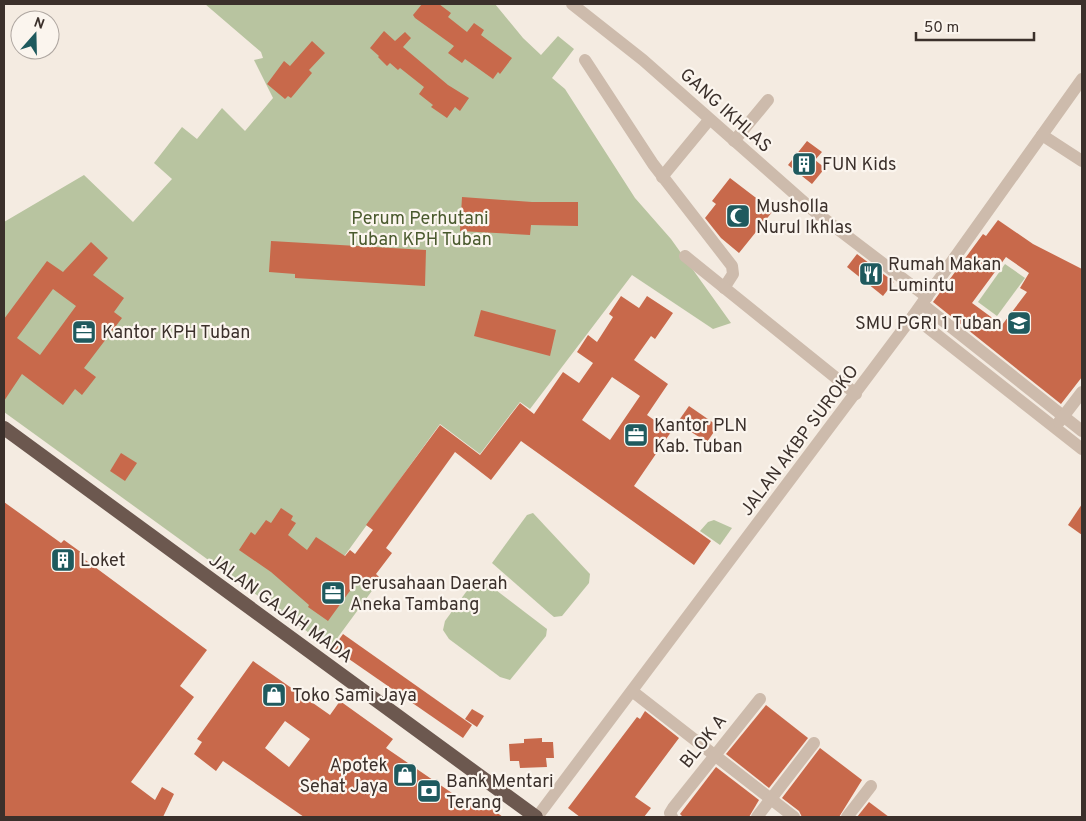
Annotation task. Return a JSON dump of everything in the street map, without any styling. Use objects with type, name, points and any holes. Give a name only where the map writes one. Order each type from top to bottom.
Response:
[{"type":"highway","name":"JALAN GAJAH MADA","points":[[4,428],[536,817]]},
{"type":"street","name":"GANG IKHLAS","points":[[572,4],[643,60],[828,223],[1082,431]]},
{"type":"street","points":[[585,60],[662,177],[733,268],[733,274],[724,288]]},
{"type":"street","name":"JALAN AKBP SUROKO","points":[[536,817],[902,332],[1082,79]]},
{"type":"street","points":[[734,141],[768,100]]},
{"type":"street","points":[[662,177],[710,120]]},
{"type":"street","points":[[1042,135],[1082,161]]},
{"type":"street","points":[[685,256],[856,394]]},
{"type":"street","points":[[911,319],[1082,449]]},
{"type":"street","points":[[1054,428],[1082,392]]},
{"type":"street","points":[[632,692],[794,817]]},
{"type":"street","name":"BLOK A","points":[[673,812],[760,699]]},
{"type":"street","points":[[757,817],[814,743]]},
{"type":"street","points":[[847,817],[871,786]]},
{"type":"green space","name":"Perum Perhutani Tuban KPH Tuban","points":[[205,4],[495,4],[523,38],[541,55],[558,36],[574,49],[552,78],[565,89],[635,198],[671,239],[731,323],[713,329],[632,275],[530,409],[520,402],[480,454],[440,424],[340,562],[374,588],[330,648],[4,412],[4,222],[84,175],[133,222],[172,179],[154,163],[182,127],[197,139],[222,108],[245,131],[273,98],[254,60],[263,58],[261,52]]},
{"type":"green space","points":[[1005,264],[1025,278],[997,316],[978,302]]},
{"type":"green space","points":[[533,513],[590,574],[589,583],[562,616],[554,617],[492,563],[527,515]]},
{"type":"green space","points":[[714,520],[732,528],[720,545],[700,531],[708,522]]},
{"type":"green space","points":[[477,579],[484,581],[547,629],[546,636],[510,680],[500,677],[449,639],[443,630],[445,621]]},
{"type":"building","points":[[422,4],[439,4],[451,13],[448,17],[467,32],[474,23],[484,30],[481,35],[512,58],[500,74],[498,72],[493,79],[465,59],[462,63],[448,53],[454,46],[415,18],[413,15]]},
{"type":"building","points":[[384,31],[395,41],[405,32],[411,38],[403,47],[448,85],[469,98],[460,111],[455,107],[447,118],[431,107],[433,105],[419,94],[424,87],[400,68],[398,70],[390,63],[387,66],[378,57],[370,48]]},
{"type":"building","points":[[312,41],[325,53],[309,70],[312,73],[291,98],[288,96],[285,99],[267,84],[284,61],[290,66]]},
{"type":"building","name":"FUN Kids","points":[[807,141],[822,152],[815,160],[825,168],[812,184],[788,165]]},
{"type":"building","name":"Musholla Nurul Ikhlas","points":[[730,178],[773,211],[739,253],[721,238],[705,218],[716,204],[712,201]]},
{"type":"building","points":[[462,197],[532,202],[578,202],[578,226],[531,225],[530,235],[460,231]]},
{"type":"building","name":"SMU PGRI 1 Tuban","points":[[998,220],[1033,244],[1082,269],[1082,377],[1061,404],[933,302],[983,234],[986,236]],"holes":[[[1006,257],[1029,273],[1020,288],[1027,292],[1002,325],[972,303]]]},
{"type":"building","points":[[271,241],[426,250],[425,286],[295,278],[295,274],[269,272]]},
{"type":"building","name":"Kantor KPH Tuban","points":[[91,242],[108,258],[93,275],[124,298],[114,312],[122,318],[84,368],[96,377],[82,395],[75,389],[63,405],[22,374],[4,401],[4,319],[47,261],[63,272]],"holes":[[[53,289],[76,306],[40,355],[17,338]]]},
{"type":"building","name":"Rumah Makan Lumintu","points":[[857,254],[894,282],[883,296],[847,267]]},
{"type":"building","points":[[621,296],[639,308],[647,296],[673,313],[655,339],[651,336],[634,360],[668,384],[647,415],[671,432],[634,486],[711,541],[694,565],[521,441],[491,480],[455,452],[386,548],[392,553],[376,574],[380,578],[373,587],[360,577],[328,621],[308,607],[309,605],[271,572],[239,550],[251,532],[255,535],[266,520],[271,523],[281,508],[293,516],[291,520],[296,523],[288,535],[307,550],[316,537],[345,556],[350,550],[355,554],[373,530],[366,525],[440,425],[480,455],[520,403],[534,414],[563,372],[579,383],[593,363],[577,352],[588,335],[597,342],[613,317],[609,314]],"holes":[[[612,377],[640,396],[610,440],[582,420]]]},
{"type":"building","points":[[481,310],[556,330],[550,356],[474,336]]},
{"type":"building","points":[[689,406],[718,426],[707,442],[677,423]]},
{"type":"building","points":[[121,453],[137,463],[125,481],[110,471]]},
{"type":"building","points":[[4,502],[61,543],[64,540],[82,553],[80,556],[207,650],[180,686],[194,697],[131,782],[155,800],[162,787],[174,794],[163,817],[4,817]]},
{"type":"building","points":[[1082,504],[1082,535],[1068,525]]},
{"type":"building","points":[[343,634],[472,725],[463,738],[333,648]]},
{"type":"building","points":[[253,661],[330,715],[340,701],[393,739],[386,748],[474,808],[479,800],[503,817],[304,817],[223,761],[216,771],[194,754],[202,742],[197,739]],"holes":[[[285,721],[310,739],[289,767],[265,748]]]},
{"type":"building","points":[[766,705],[808,738],[769,788],[726,754]]},
{"type":"building","points":[[472,709],[484,716],[477,727],[465,719]]},
{"type":"building","points":[[645,711],[679,738],[635,797],[651,808],[644,817],[580,817],[568,808],[637,717],[640,719]]},
{"type":"building","points":[[542,738],[542,742],[553,742],[554,758],[546,758],[547,767],[520,768],[519,761],[510,761],[509,744],[524,743],[524,739]]},
{"type":"building","points":[[820,748],[862,780],[839,817],[802,817],[799,811],[782,798]]},
{"type":"building","points":[[716,767],[759,800],[749,817],[683,817],[680,814]]},
{"type":"building","points":[[869,802],[889,817],[857,817]]},
{"type":"place","name":"FUN Kids","points":[[804,164]]},
{"type":"place","name":"Musholla Nurul Ikhlas","points":[[738,216]]},
{"type":"place","name":"Rumah Makan Lumintu","points":[[871,274]]},
{"type":"place","name":"SMU PGRI 1 Tuban","points":[[1019,323]]},
{"type":"place","name":"Kantor KPH Tuban","points":[[84,332]]},
{"type":"place","name":"Kantor PLN Kab. Tuban","points":[[636,435]]},
{"type":"place","name":"Loket","points":[[63,560]]},
{"type":"place","name":"Perusahaan Daerah Aneka Tambang","points":[[333,593]]},
{"type":"place","name":"Toko Sami Jaya","points":[[274,695]]},
{"type":"place","name":"Apotek Sehat Jaya","points":[[405,775]]},
{"type":"place","name":"Bank Mentari Terang","points":[[429,791]]}]
